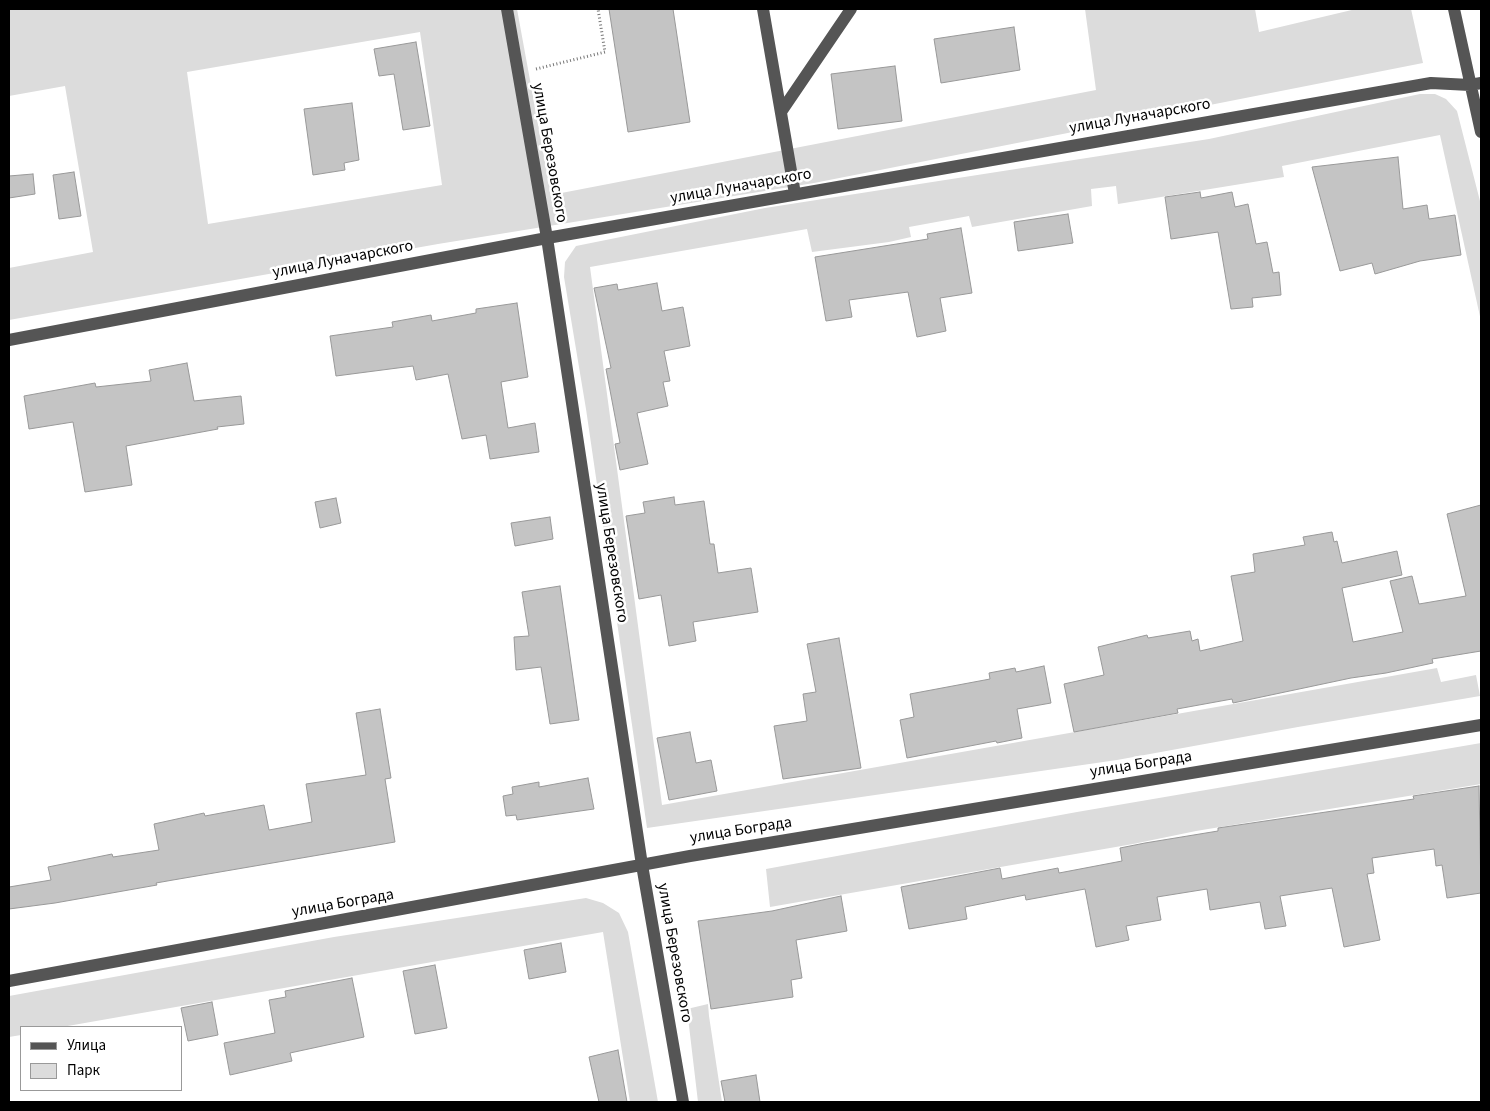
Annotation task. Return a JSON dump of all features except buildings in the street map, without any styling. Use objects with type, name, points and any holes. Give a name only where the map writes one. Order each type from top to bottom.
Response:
[{"type":"street","name":"улица Березовского","points":[[506,9],[547,238],[642,865],[683,1102]]},
{"type":"street","points":[[763,9],[795,194]]},
{"type":"street","points":[[781,112],[851,9]]},
{"type":"street","points":[[1454,9],[1476,84],[1481,132]]},
{"type":"street","name":"улица Луначарского","points":[[9,340],[547,238],[1431,83],[1476,84]]},
{"type":"street","name":"улица Бограда","points":[[9,981],[642,865],[1481,725]]},
{"type":"path","points":[[518,74],[605,52],[598,9]]},
{"type":"green space","points":[[9,9],[517,9],[551,195],[1096,90],[1085,9],[1255,9],[1259,32],[1356,9],[1411,9],[1423,63],[814,183],[438,244],[9,320],[9,268],[93,252],[65,86],[9,96]],"holes":[[[420,32],[442,185],[208,224],[187,72]]]},
{"type":"green space","points":[[1420,94],[1435,94],[1446,99],[1457,111],[1481,205],[1481,321],[1440,135],[1282,166],[1284,177],[1118,204],[1116,186],[1091,189],[1092,206],[972,227],[969,216],[909,227],[911,237],[889,242],[812,252],[807,229],[590,267],[662,805],[1437,668],[1441,682],[1476,675],[1480,696],[1117,760],[647,828],[586,409],[564,277],[565,262],[576,246],[765,208],[1209,139]]},
{"type":"green space","points":[[1481,743],[1481,784],[1196,831],[1133,844],[770,907],[766,869],[1077,812]]},
{"type":"green space","points":[[586,898],[603,903],[619,913],[628,932],[658,1102],[630,1102],[603,932],[68,1026],[20,1026],[20,1035],[9,1037],[9,996],[334,937]]},
{"type":"green space","points":[[708,1004],[722,1102],[698,1102],[687,1009]]}]
